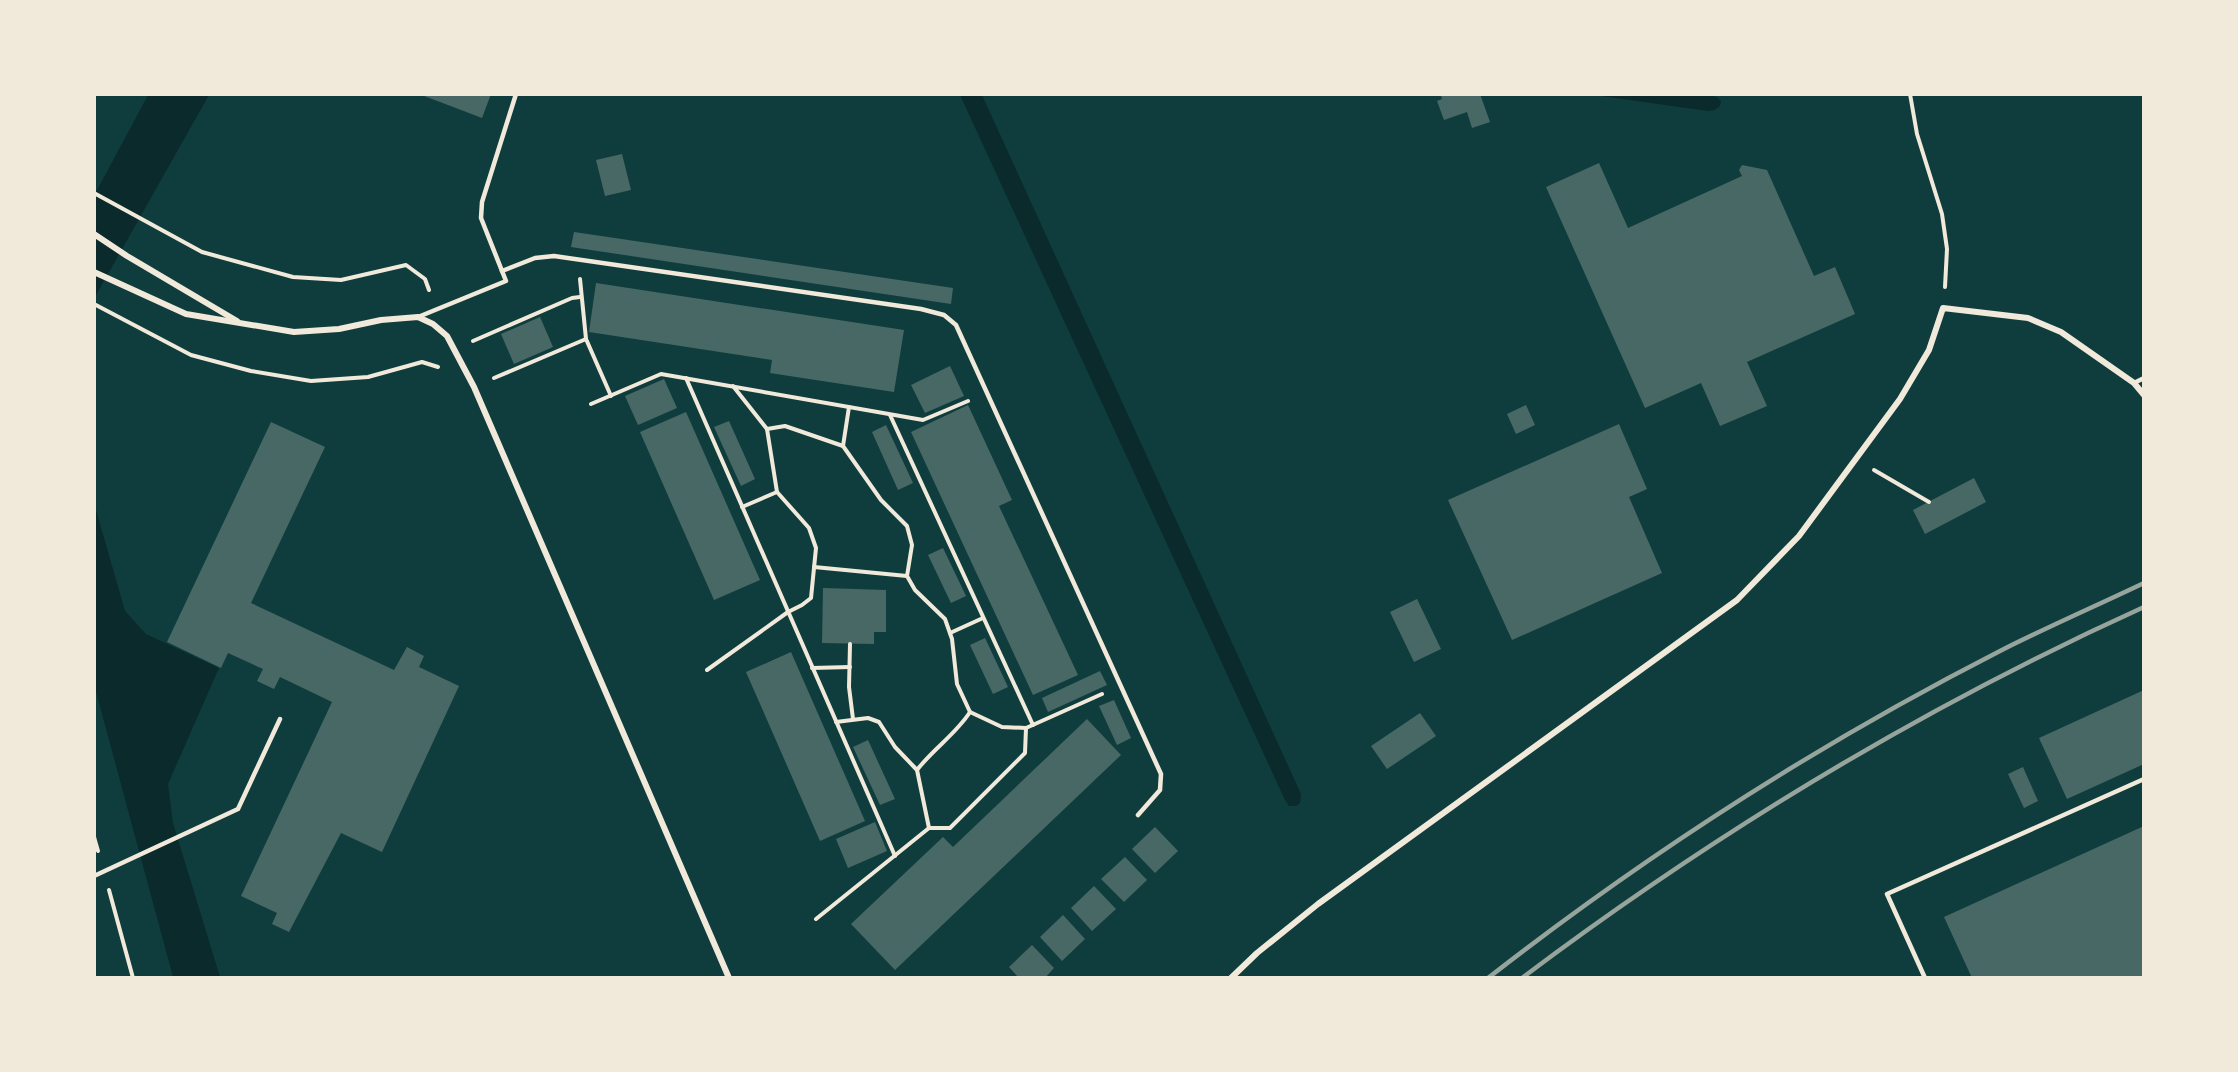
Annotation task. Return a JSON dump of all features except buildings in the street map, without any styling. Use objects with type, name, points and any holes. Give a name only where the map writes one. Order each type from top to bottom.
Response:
[{"type":"street","points":[[94,234],[243,324]]},
{"type":"street","points":[[94,272],[186,314],[294,332],[418,317],[433,324],[447,336],[474,387],[729,978]]},
{"type":"street","points":[[1231,978],[1257,953],[1318,904],[1737,600],[1799,536],[1900,399],[1929,350],[1943,308],[2028,318],[2061,332],[2134,383],[2144,395]]},
{"type":"lane","points":[[418,317],[506,281],[481,218],[482,202],[516,94]]},
{"type":"lane","points":[[502,271],[535,258],[554,256],[921,309],[944,315],[956,326],[1161,774],[1160,790],[1138,815]]},
{"type":"lane","points":[[2134,383],[2144,378]]},
{"type":"lane","points":[[94,876],[238,809],[280,719]]},
{"type":"lane","points":[[1924,978],[1887,894],[2144,779]]},
{"type":"path","points":[[1910,94],[1917,134],[1942,214],[1947,249],[1943,308]]},
{"type":"path","points":[[94,193],[202,252],[293,277],[341,280],[406,266],[424,279],[437,310]]},
{"type":"path","points":[[582,260],[580,297],[586,339],[611,396]]},
{"type":"path","points":[[454,349],[572,298],[580,297]]},
{"type":"path","points":[[97,305],[191,355],[250,371],[311,381],[368,377],[422,362],[470,378]]},
{"type":"path","points":[[474,387],[586,339]]},
{"type":"path","points":[[591,405],[661,374],[923,420],[987,392]]},
{"type":"path","points":[[686,378],[895,856]]},
{"type":"path","points":[[707,670],[811,598],[816,548],[809,528],[777,492],[767,429],[733,386]]},
{"type":"path","points":[[843,446],[849,407]]},
{"type":"path","points":[[890,415],[1032,725]]},
{"type":"path","points":[[767,429],[785,426],[843,446],[881,500],[907,526],[912,545],[907,576],[915,590],[945,619],[952,639],[957,684],[970,712],[1002,727],[1026,728],[1120,686]]},
{"type":"path","points":[[1856,459],[1929,502]]},
{"type":"path","points":[[742,507],[777,492]]},
{"type":"path","points":[[814,567],[907,576]]},
{"type":"path","points":[[950,633],[983,618]]},
{"type":"path","points":[[850,644],[849,687],[853,718]]},
{"type":"path","points":[[812,668],[850,667]]},
{"type":"path","points":[[917,770],[926,758],[963,723],[970,712]]},
{"type":"path","points":[[836,723],[853,718],[868,718],[879,722],[895,747],[917,770],[929,828]]},
{"type":"path","points":[[816,919],[929,828],[950,828],[1024,753],[1026,728]]},
{"type":"path","points":[[94,837],[133,978]]},
{"type":"water","points":[[148,95],[209,95],[95,297],[95,194]]},
{"type":"water","points":[[960,95],[982,95],[1301,794],[1300,803],[1296,806],[1289,806],[1285,800]]},
{"type":"water","points":[[1594,95],[1707,95],[1717,97],[1721,101],[1720,106],[1708,111]]},
{"type":"water","points":[[94,503],[125,611],[146,634],[219,668],[168,784],[173,823],[220,977],[173,977],[95,688]]},
{"type":"railway","points":[[1488,978],[1548,932],[1672,844],[1801,762],[1866,723],[2000,651],[2144,583]]},
{"type":"railway","points":[[1522,978],[1670,873],[1745,823],[1823,776],[1981,687],[2144,607]]}]
